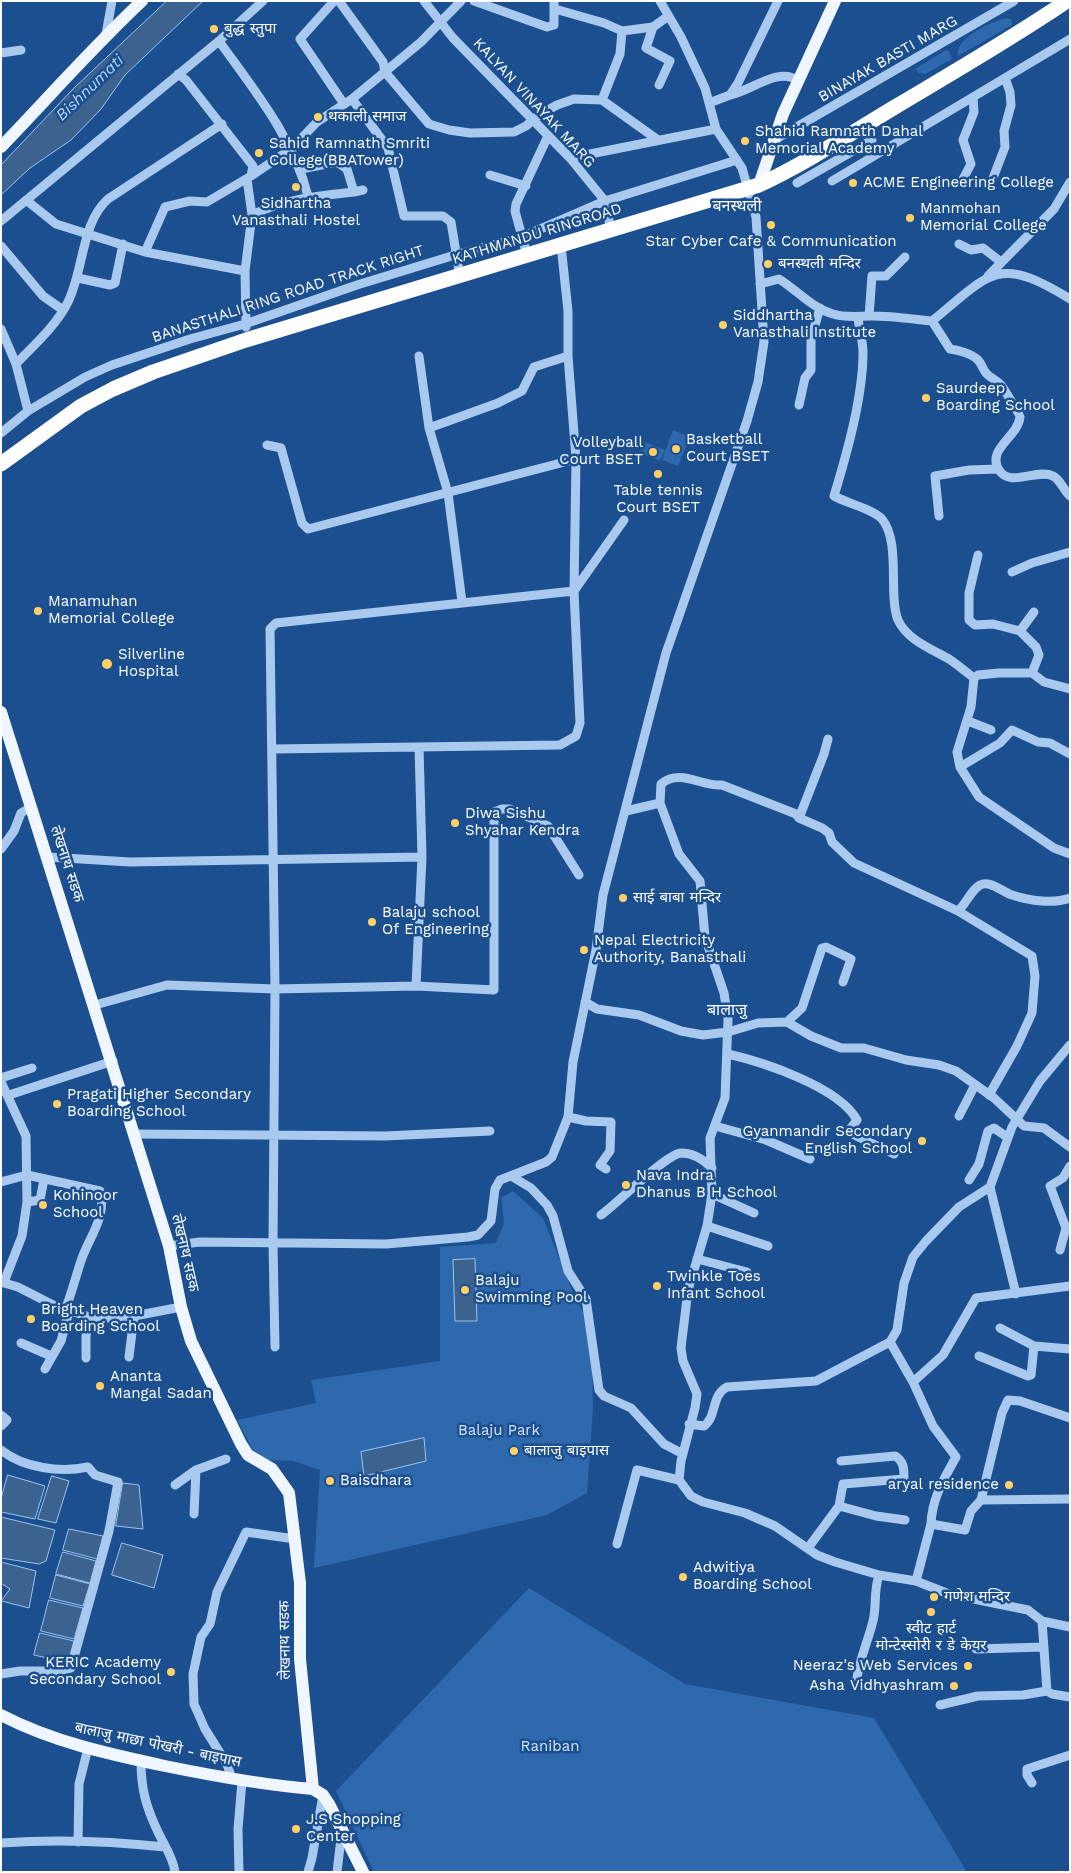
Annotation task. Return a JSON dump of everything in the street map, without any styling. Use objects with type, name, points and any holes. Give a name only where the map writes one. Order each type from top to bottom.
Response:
[{"type":"highway","name":"KATHMANDU RINGROAD","points":[[1,464],[56,422],[113,389],[246,340],[753,187],[792,169],[1022,32],[1067,1]]},
{"type":"main road","points":[[1,147],[92,53],[106,34],[142,1]]},
{"type":"main road","points":[[753,187],[776,139],[783,114],[835,1]]},
{"type":"main road","name":"लेखनाथ सडक","points":[[1,712],[170,1246],[181,1306],[191,1341],[241,1444],[248,1454],[272,1469],[289,1492],[300,1591],[301,1672],[318,1792]]},
{"type":"main road","name":"बालाजु माछा पोखरी - बाइपास","points":[[1,1715],[38,1732],[88,1748],[141,1761],[237,1780],[318,1792]]},
{"type":"main road","points":[[318,1792],[342,1828],[363,1872]]},
{"type":"street","points":[[106,34],[112,1]]},
{"type":"street","points":[[1,221],[219,41],[263,1]]},
{"type":"street","points":[[334,1],[300,39],[344,104]]},
{"type":"street","points":[[339,1],[383,62],[385,72],[429,124],[470,133],[514,132],[526,126],[533,119],[557,104],[574,99],[602,100],[658,140]]},
{"type":"street","name":"KALYAN VINAYAK MARG","points":[[424,1],[453,38],[570,158],[605,201],[611,230]]},
{"type":"street","points":[[145,252],[165,207],[190,201],[207,202],[249,178],[291,149],[317,122],[352,99],[385,72],[441,22],[461,1]]},
{"type":"street","points":[[474,1],[547,27],[554,25],[554,5],[622,31],[653,27],[667,17]]},
{"type":"street","points":[[170,1246],[200,1242],[273,1244],[412,1243],[478,1235],[491,1221],[496,1189],[500,1180],[552,1157],[568,1117],[573,1062],[596,950],[603,895],[666,654],[758,382],[764,342],[753,187],[716,129],[705,88],[681,37],[667,17],[660,1]]},
{"type":"street","points":[[730,95],[738,83],[778,1]]},
{"type":"street","name":"BINAYAK BASTI MARG","points":[[776,139],[1014,1]]},
{"type":"street","points":[[653,27],[646,48],[670,61],[659,85]]},
{"type":"street","points":[[602,100],[620,54],[622,31]]},
{"type":"street","points":[[832,181],[1070,39]]},
{"type":"street","points":[[219,41],[279,124],[301,169],[308,196]]},
{"type":"street","points":[[1,53],[21,50]]},
{"type":"street","points":[[178,74],[186,80],[222,124],[253,166],[249,178],[252,215],[245,271],[246,340]]},
{"type":"street","points":[[709,103],[773,77],[792,76],[799,81]]},
{"type":"street","points":[[993,178],[1005,147],[1004,130],[1011,105],[1010,92],[1004,78]]},
{"type":"street","points":[[963,179],[971,164],[963,140],[974,112],[973,97]]},
{"type":"street","points":[[352,99],[388,148],[404,216],[443,216],[450,220],[460,276]]},
{"type":"street","points":[[16,364],[63,310],[78,278],[88,234],[98,207],[222,124]]},
{"type":"street","points":[[570,158],[716,129]]},
{"type":"street","points":[[527,256],[515,211],[516,204],[548,136]]},
{"type":"street","points":[[797,183],[872,140]]},
{"type":"street","name":"BANASTHALI RING ROAD TRACK RIGHT","points":[[1,433],[28,411],[86,377],[112,365],[190,339],[246,324],[357,285],[455,255],[522,238],[605,201],[737,160]]},
{"type":"street","points":[[252,215],[265,209],[308,196],[359,191],[347,169],[337,162],[301,169]]},
{"type":"street","points":[[490,175],[526,186]]},
{"type":"street","points":[[760,284],[779,279],[797,291],[810,303],[832,314],[858,318],[869,316],[932,321],[986,278],[1054,209],[1070,182]]},
{"type":"street","points":[[26,200],[56,224],[145,252],[245,271]]},
{"type":"street","points":[[78,278],[110,285],[115,283],[123,244]]},
{"type":"street","points":[[959,244],[974,251],[983,248],[1001,262]]},
{"type":"street","points":[[273,749],[560,745],[576,736],[580,723],[574,591],[576,458],[568,356],[568,311],[561,245]]},
{"type":"street","points":[[1,246],[42,296],[63,310]]},
{"type":"street","points":[[869,316],[872,276],[886,276],[905,257]]},
{"type":"street","points":[[986,278],[997,273],[1024,275],[1070,299]]},
{"type":"street","points":[[799,405],[805,378],[811,370],[811,340],[820,308]]},
{"type":"street","points":[[858,318],[863,350],[862,368],[848,451],[834,496],[881,518],[885,525],[891,548],[897,613],[903,628],[930,650],[949,659],[974,678]]},
{"type":"street","points":[[932,321],[950,349],[958,350],[979,360],[986,373],[1000,384],[1013,406],[1019,412],[1017,428],[998,450],[996,457],[998,468],[1003,476],[1010,478],[1046,474],[1055,476],[1070,496]]},
{"type":"street","points":[[1,329],[16,364],[28,411]]},
{"type":"street","points":[[419,356],[429,428],[448,492],[462,602]]},
{"type":"street","points":[[429,428],[498,403],[522,391],[534,367],[568,356]]},
{"type":"street","points":[[267,445],[281,448],[302,523],[308,529],[576,458]]},
{"type":"street","points":[[939,516],[935,476],[969,470],[998,468]]},
{"type":"street","points":[[276,1347],[273,1244],[275,989],[270,629],[276,623],[574,591],[624,520]]},
{"type":"street","points":[[1012,572],[1032,563],[1070,552]]},
{"type":"street","points":[[978,555],[969,593],[969,620],[975,625],[993,624],[1020,631],[1036,647],[1039,655],[1032,673]]},
{"type":"street","points":[[1020,631],[1034,612]]},
{"type":"street","points":[[974,678],[978,675],[999,673],[1032,673],[1044,682],[1070,689]]},
{"type":"street","points":[[974,678],[968,721],[957,752],[960,767],[979,797],[1054,848],[1070,854]]},
{"type":"street","points":[[968,721],[991,730]]},
{"type":"street","points":[[960,767],[1000,743],[1012,730],[1038,742],[1050,743],[1070,754]]},
{"type":"street","points":[[799,818],[828,739]]},
{"type":"street","points":[[416,986],[422,857],[420,747]]},
{"type":"street","points":[[679,1480],[689,1424],[695,1408],[697,1394],[683,1361],[681,1348],[688,1290],[706,1226],[712,1194],[710,1138],[725,1098],[728,1032],[724,993],[705,937],[700,881],[679,854],[660,803],[661,784],[670,777],[683,777],[713,786],[722,785],[796,814],[799,818],[829,833],[832,842],[854,863],[958,911],[1028,952],[1035,963],[1032,1013],[1017,1046],[989,1095]]},
{"type":"street","points":[[626,811],[660,803]]},
{"type":"street","points":[[1,849],[14,830],[21,813],[31,807]]},
{"type":"street","points":[[95,1005],[167,985],[275,989],[416,986],[494,990],[494,812],[510,809],[548,826],[579,875]]},
{"type":"street","points":[[48,857],[130,862],[422,857]]},
{"type":"street","points":[[958,911],[966,904],[975,890],[981,885],[988,884],[1013,895],[1050,902],[1070,898]]},
{"type":"street","points":[[788,1022],[802,1008],[822,948],[826,947],[851,959],[843,982]]},
{"type":"street","points":[[585,1002],[597,1009],[639,1015],[681,1031],[703,1035],[728,1032],[758,1023],[788,1022],[811,1036],[840,1048],[864,1048],[924,1064],[938,1065],[956,1071],[989,1095],[1016,1121],[1024,1126],[1044,1128],[1070,1147]]},
{"type":"street","points":[[1016,1294],[990,1186],[1016,1121],[1040,1081],[1070,1045]]},
{"type":"street","points":[[728,1054],[768,1064],[817,1086],[841,1100],[857,1120],[848,1132],[894,1154]]},
{"type":"street","points":[[9,1095],[113,1061]]},
{"type":"street","points":[[1,1078],[32,1068]]},
{"type":"street","points":[[1,1082],[9,1095],[24,1131],[27,1175],[27,1202],[22,1236],[3,1282],[90,1318],[134,1316],[181,1306]]},
{"type":"street","points":[[959,1116],[975,1085]]},
{"type":"street","points":[[568,1117],[586,1122],[611,1122],[610,1151],[600,1165],[606,1168]]},
{"type":"street","points":[[715,1126],[766,1140],[810,1159]]},
{"type":"street","points":[[969,1180],[979,1164],[988,1131],[994,1128],[1008,1137]]},
{"type":"street","points":[[135,1134],[275,1133],[385,1136],[490,1131]]},
{"type":"street","points":[[601,1215],[668,1157],[682,1153],[702,1159],[712,1168]]},
{"type":"street","points":[[1060,1250],[1066,1228],[1050,1186],[1063,1178],[1070,1166]]},
{"type":"street","points":[[1,1182],[16,1176],[27,1175],[44,1178],[100,1191],[103,1201],[98,1222],[82,1258],[67,1310],[64,1332],[45,1369]]},
{"type":"street","points":[[511,1176],[530,1188],[547,1205],[553,1216],[568,1271],[586,1299],[599,1390],[604,1396],[631,1408],[664,1444],[684,1454]]},
{"type":"street","points":[[27,1202],[40,1200],[44,1178]]},
{"type":"street","points":[[689,1424],[704,1426],[708,1423],[715,1400],[722,1389],[727,1387],[816,1381],[890,1342],[897,1330],[904,1283],[913,1257],[926,1240],[959,1207],[990,1186]]},
{"type":"street","points":[[712,1194],[754,1213]]},
{"type":"street","points":[[706,1226],[768,1246]]},
{"type":"street","points":[[697,1259],[747,1272]]},
{"type":"street","points":[[913,1382],[943,1354],[976,1298],[1070,1286]]},
{"type":"street","points":[[129,1357],[134,1316]]},
{"type":"street","points":[[86,1358],[86,1336],[90,1318]]},
{"type":"street","points":[[1000,1328],[1034,1346],[1070,1348]]},
{"type":"street","points":[[890,1342],[913,1382],[933,1426],[956,1457],[941,1482],[935,1499],[931,1524],[916,1581]]},
{"type":"street","points":[[21,1343],[51,1356]]},
{"type":"street","points":[[979,1356],[1028,1376],[1031,1375],[1034,1346]]},
{"type":"street","points":[[931,1524],[966,1530],[971,1512],[981,1500],[1002,1413],[1008,1400],[1020,1401],[1070,1418]]},
{"type":"street","points":[[1,1415],[7,1420],[1,1426]]},
{"type":"street","points":[[1,1450],[26,1463],[40,1466],[65,1470],[88,1467],[95,1475],[118,1482],[109,1531],[71,1668],[60,1671],[29,1671],[1,1674]]},
{"type":"street","points":[[808,1548],[839,1506],[843,1484],[904,1479],[904,1466],[901,1459],[895,1456],[841,1461]]},
{"type":"street","points":[[174,1485],[196,1470],[226,1459]]},
{"type":"street","points":[[194,1514],[196,1470]]},
{"type":"street","points":[[617,1544],[637,1470],[679,1480],[691,1496],[704,1502],[744,1513],[775,1526],[808,1548],[835,1562],[879,1575],[916,1581],[949,1594],[1028,1610],[1042,1621],[1070,1627]]},
{"type":"street","points":[[981,1500],[1070,1499]]},
{"type":"street","points":[[839,1506],[876,1516],[905,1520]]},
{"type":"street","points":[[240,1872],[237,1780],[205,1729],[194,1704],[193,1674],[201,1637],[210,1624],[217,1592],[246,1532],[295,1539]]},
{"type":"street","points":[[857,1678],[860,1657],[873,1620],[874,1591],[879,1575]]},
{"type":"street","points":[[1042,1621],[1047,1691]]},
{"type":"street","points":[[976,1649],[1044,1648]]},
{"type":"street","points":[[940,1705],[978,1696],[1023,1695],[1047,1691],[1070,1697]]},
{"type":"street","points":[[78,1842],[79,1784],[88,1748]]},
{"type":"street","points":[[1032,1782],[1027,1775],[1027,1769],[1070,1754]]},
{"type":"street","points":[[141,1761],[143,1795],[175,1872]]},
{"type":"street","points":[[308,1872],[312,1858],[318,1792]]},
{"type":"street","points":[[337,1872],[342,1828]]},
{"type":"street","points":[[1,1843],[78,1842],[166,1847]]},
{"type":"green space","points":[[1007,18],[1012,20],[1012,25],[958,56],[958,49],[962,43],[975,31]]},
{"type":"green space","points":[[946,50],[949,51],[952,59],[925,74],[919,73],[915,69]]},
{"type":"green space","name":"Basketball Court BSET","points":[[673,430],[690,437],[678,466],[662,460]]},
{"type":"green space","name":"Volleyball Court BSET","points":[[645,442],[665,450],[660,461],[641,453]]},
{"type":"green space","name":"Balaju Park","points":[[513,1191],[543,1218],[571,1288],[586,1318],[592,1351],[593,1410],[587,1493],[547,1515],[314,1568],[320,1470],[293,1461],[258,1460],[237,1420],[316,1403],[311,1380],[440,1361],[440,1247],[496,1243],[504,1223],[501,1198]]},
{"type":"green space","name":"Raniban","points":[[529,1588],[685,1684],[874,1718],[967,1872],[374,1872],[336,1791]]},
{"type":"water","name":"Bishnumati","points":[[167,1],[203,1],[125,75],[101,109],[71,140],[30,168],[1,195],[1,165],[73,89]]},
{"type":"water","name":"Balaju Swimming Pool","points":[[475,1259],[477,1321],[455,1321],[453,1260]]},
{"type":"water","points":[[424,1438],[426,1461],[364,1476],[361,1452]]},
{"type":"water","points":[[8,1475],[45,1486],[35,1519],[1,1512],[1,1499]]},
{"type":"water","points":[[52,1476],[69,1481],[56,1523],[38,1519]]},
{"type":"water","points":[[123,1483],[139,1485],[143,1529],[116,1526]]},
{"type":"water","points":[[1,1517],[55,1530],[46,1561],[39,1564],[1,1558]]},
{"type":"water","points":[[69,1529],[103,1536],[97,1559],[63,1550]]},
{"type":"water","points":[[122,1543],[163,1555],[154,1588],[112,1575]]},
{"type":"water","points":[[63,1552],[96,1561],[90,1583],[56,1574]]},
{"type":"water","points":[[1,1562],[36,1571],[29,1608],[1,1601],[10,1589],[1,1583]]},
{"type":"water","points":[[56,1575],[90,1584],[83,1606],[50,1598]]},
{"type":"water","points":[[49,1600],[83,1608],[74,1639],[41,1631]]},
{"type":"water","points":[[40,1633],[74,1641],[68,1663],[34,1655]]},
{"type":"place","name":"बुद्ध स्तुपा","points":[[214,29]]},
{"type":"place","name":"थकाली समाज","points":[[318,117]]},
{"type":"place","name":"Shahid Ramnath Dahal Memorial Academy","points":[[745,141]]},
{"type":"place","name":"Sahid Ramnath Smriti College(BBATower)","points":[[259,153]]},
{"type":"place","name":"ACME Engineering College","points":[[853,183]]},
{"type":"place","name":"Sidhartha Vanasthali Hostel","points":[[296,187]]},
{"type":"place","name":"Manmohan Memorial College","points":[[910,218]]},
{"type":"place","name":"Star Cyber Cafe & Communication","points":[[771,225]]},
{"type":"place","name":"बनस्थली मन्दिर","points":[[768,264]]},
{"type":"place","name":"Siddhartha Vanasthali Institute","points":[[723,325]]},
{"type":"place","name":"Saurdeep Boarding School","points":[[926,398]]},
{"type":"place","name":"Basketball Court BSET","points":[[676,449]]},
{"type":"place","name":"Volleyball Court BSET","points":[[653,452]]},
{"type":"place","name":"Table tennis Court BSET","points":[[658,474]]},
{"type":"place","name":"Manamuhan Memorial College","points":[[38,611]]},
{"type":"place","name":"Silverline Hospital","points":[[107,664]]},
{"type":"place","name":"Diwa Sishu Shyahar Kendra","points":[[455,823]]},
{"type":"place","name":"साई बाबा मन्दिर","points":[[623,898]]},
{"type":"place","name":"Balaju school Of Engineering","points":[[372,922]]},
{"type":"place","name":"Nepal Electricity Authority, Banasthali","points":[[584,950]]},
{"type":"place","name":"Pragati Higher Secondary Boarding School","points":[[57,1104]]},
{"type":"place","name":"Gyanmandir Secondary English School","points":[[922,1141]]},
{"type":"place","name":"Nava Indra Dhanus B H School","points":[[626,1185]]},
{"type":"place","name":"Kohinoor School","points":[[43,1205]]},
{"type":"place","name":"Twinkle Toes Infant School","points":[[657,1286]]},
{"type":"place","name":"Balaju Swimming Pool","points":[[465,1290]]},
{"type":"place","name":"Bright Heaven Boarding School","points":[[31,1319]]},
{"type":"place","name":"Ananta Mangal Sadan","points":[[100,1386]]},
{"type":"place","name":"बालाजु बाइपास","points":[[514,1451]]},
{"type":"place","name":"Baisdhara","points":[[330,1481]]},
{"type":"place","name":"aryal residence","points":[[1009,1485]]},
{"type":"place","name":"Adwitiya Boarding School","points":[[683,1577]]},
{"type":"place","name":"गणेश मन्दिर","points":[[934,1597]]},
{"type":"place","name":"स्वीट हार्ट मोन्टेस्सोरी र डे केयर","points":[[931,1612]]},
{"type":"place","name":"Neeraz's Web Services","points":[[968,1666]]},
{"type":"place","name":"KERIC Academy Secondary School","points":[[171,1672]]},
{"type":"place","name":"Asha Vidhyashram","points":[[954,1686]]},
{"type":"place","name":"J.S Shopping Center","points":[[296,1829]]},
{"type":"district","name":"बनस्थली","points":[[737,206]]},
{"type":"district","name":"बालाजु","points":[[727,1010]]}]
